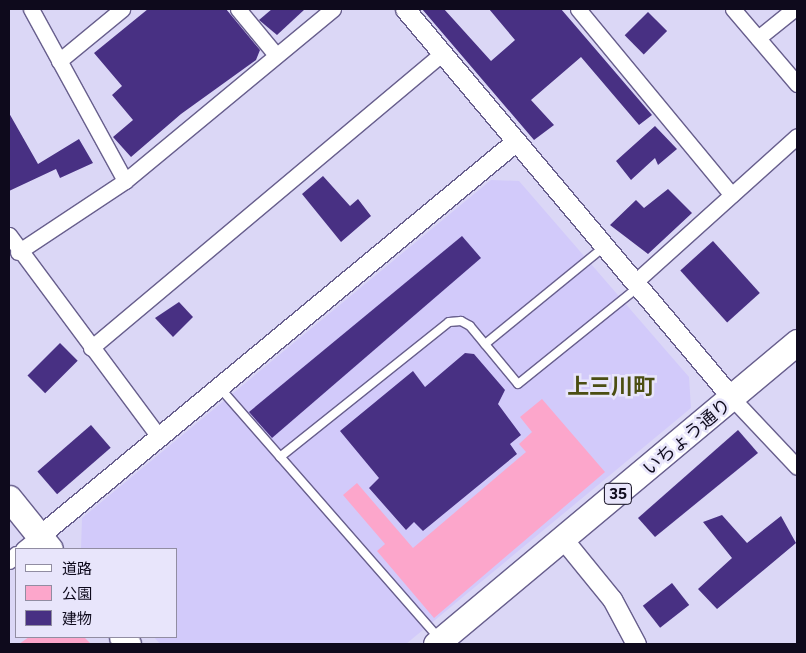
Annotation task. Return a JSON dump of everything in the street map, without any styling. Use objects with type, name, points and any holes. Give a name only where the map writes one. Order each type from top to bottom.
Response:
[{"type":"main road","name":"いちょう通り","points":[[439,642],[733,399],[797,342]]},
{"type":"main road","points":[[9,498],[37,545]]},
{"type":"street","points":[[31,9],[125,182]]},
{"type":"street","points":[[59,61],[122,9]]},
{"type":"street","points":[[238,9],[276,55]]},
{"type":"street","points":[[18,252],[125,182],[333,9]]},
{"type":"street","points":[[405,9],[733,399],[797,467]]},
{"type":"street","points":[[578,9],[732,195]]},
{"type":"street","points":[[733,9],[797,84]]},
{"type":"street","points":[[758,38],[794,9]]},
{"type":"street","points":[[91,348],[442,54]]},
{"type":"street","points":[[637,284],[797,136]]},
{"type":"street","points":[[37,545],[159,436],[515,142]]},
{"type":"street","points":[[9,235],[18,252],[159,436]]},
{"type":"street","points":[[563,539],[612,599],[636,644]]},
{"type":"lane","points":[[485,344],[605,246]]},
{"type":"lane","points":[[280,457],[449,322],[461,320],[485,344],[518,384],[637,284]]},
{"type":"lane","points":[[219,387],[439,642]]},
{"type":"shaded area","points":[[491,180],[519,181],[689,377],[691,408],[406,644],[160,644],[155,638],[178,638],[178,548],[81,548],[82,518]]},
{"type":"green space","points":[[542,399],[605,472],[434,618],[377,551],[385,544],[343,495],[357,483],[413,548],[526,452],[519,444],[532,432],[520,417]]},
{"type":"green space","points":[[28,638],[85,638],[91,644],[19,644]]},
{"type":"building","points":[[148,9],[226,9],[260,50],[256,60],[181,114],[131,157],[113,137],[133,120],[112,95],[122,86],[94,53]]},
{"type":"building","points":[[272,9],[305,9],[277,35],[259,20]]},
{"type":"building","points":[[422,9],[444,9],[491,61],[515,40],[489,9],[561,9],[652,115],[639,125],[581,57],[531,100],[554,125],[534,140]]},
{"type":"building","points":[[648,12],[667,31],[644,54],[625,35]]},
{"type":"building","points":[[9,113],[38,164],[79,139],[93,163],[60,178],[56,169],[9,191]]},
{"type":"building","points":[[655,126],[677,149],[658,165],[655,158],[631,180],[616,161]]},
{"type":"building","points":[[323,176],[350,206],[358,199],[371,216],[341,242],[302,194]]},
{"type":"building","points":[[668,189],[692,213],[648,254],[610,225],[636,200],[644,208]]},
{"type":"building","points":[[462,236],[481,258],[272,438],[249,412]]},
{"type":"building","points":[[713,241],[760,293],[727,322],[680,270]]},
{"type":"building","points":[[179,302],[193,317],[173,337],[155,318]]},
{"type":"building","points":[[60,343],[78,361],[45,393],[27,376]]},
{"type":"building","points":[[465,353],[474,354],[505,390],[498,404],[521,435],[510,444],[517,454],[423,531],[414,522],[406,530],[369,488],[379,478],[340,431],[413,371],[425,387]]},
{"type":"building","points":[[91,425],[111,448],[57,494],[37,472]]},
{"type":"building","points":[[738,430],[758,453],[655,537],[638,518]]},
{"type":"building","points":[[722,515],[747,543],[781,516],[796,543],[717,609],[698,589],[732,558],[703,522]]},
{"type":"building","points":[[672,583],[689,605],[660,628],[643,606]]},
{"type":"district","name":"上三川町","points":[[611,387]]}]
